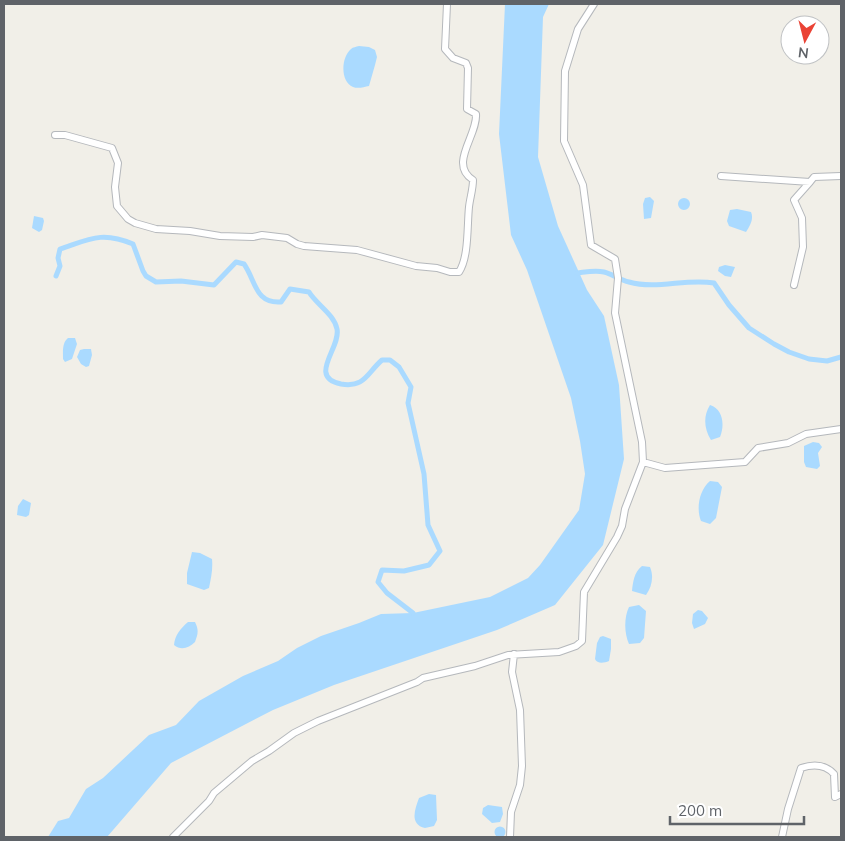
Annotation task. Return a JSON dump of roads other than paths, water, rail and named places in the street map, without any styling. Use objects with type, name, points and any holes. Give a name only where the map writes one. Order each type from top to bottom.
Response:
[{"type":"street","points":[[55,135],[65,134],[112,148],[118,163],[115,187],[117,206],[128,219],[135,223],[156,229],[190,231],[220,236],[253,237],[262,235],[287,238],[304,246],[357,250],[416,266],[459,272],[465,254],[473,180],[463,171],[462,165],[471,134],[475,128],[476,114],[467,109],[468,68],[466,63],[453,58],[445,49],[447,4]]},
{"type":"street","points":[[173,837],[214,793],[252,761],[300,730],[423,678],[476,666],[508,655],[559,652],[576,646],[582,641],[584,592],[622,526],[624,510],[643,462],[642,442],[615,313],[618,278],[615,259],[592,245],[583,185],[564,141],[565,71],[578,29],[594,4]]},
{"type":"street","points":[[721,176],[810,182]]},
{"type":"street","points":[[794,285],[803,247],[802,218],[794,200],[814,176],[841,176]]},
{"type":"street","points":[[643,462],[665,468],[745,462],[758,448],[788,443],[806,434],[841,429]]},
{"type":"street","points":[[510,837],[511,812],[520,785],[522,766],[520,710],[512,672],[514,654]]},
{"type":"street","points":[[782,837],[788,809],[801,768],[812,765],[829,768],[834,774],[835,797],[841,794]]},
{"type":"water","points":[[505,4],[549,4],[543,17],[538,157],[558,226],[587,290],[604,316],[619,385],[624,459],[603,545],[555,605],[497,630],[334,685],[273,710],[171,763],[107,837],[48,837],[58,821],[69,818],[86,789],[103,778],[149,735],[176,725],[199,701],[243,676],[278,661],[297,648],[321,636],[381,614],[413,613],[490,597],[528,578],[540,565],[579,510],[585,474],[571,398],[527,270],[511,235],[499,134]]},
{"type":"water","points":[[359,46],[375,50],[377,57],[369,86],[357,88],[353,87],[346,80],[343,69],[348,53],[352,48]]},
{"type":"water","points":[[650,197],[654,201],[651,218],[644,219],[643,204],[645,198]]},
{"type":"water","points":[[684,198],[690,204],[684,210],[678,204]]},
{"type":"water","points":[[737,209],[751,212],[752,220],[746,232],[729,226],[727,221],[730,210]]},
{"type":"water","points":[[34,216],[43,218],[44,221],[42,230],[39,232],[32,228]]},
{"type":"water","points":[[725,265],[735,267],[731,277],[725,276],[718,271],[719,267]]},
{"type":"water","points":[[68,338],[75,338],[77,344],[72,359],[65,362],[63,359],[63,347]]},
{"type":"water","points":[[91,349],[92,355],[89,366],[86,367],[81,364],[77,357],[80,350]]},
{"type":"water","points":[[710,405],[718,410],[722,418],[720,437],[711,440],[705,422]]},
{"type":"water","points":[[813,442],[819,443],[822,447],[818,453],[820,466],[817,469],[806,467],[804,462],[804,446]]},
{"type":"water","points":[[710,481],[718,482],[722,487],[716,518],[710,524],[701,521],[699,505],[703,489]]},
{"type":"water","points":[[23,499],[31,503],[29,515],[26,517],[17,515],[18,506]]},
{"type":"water","points":[[192,552],[200,553],[212,559],[209,588],[204,590],[187,584],[187,573]]},
{"type":"water","points":[[642,566],[650,567],[652,574],[651,585],[646,595],[632,591],[633,581],[639,568]]},
{"type":"water","points":[[639,605],[646,611],[644,638],[640,643],[629,644],[625,630],[626,615],[629,607]]},
{"type":"water","points":[[698,610],[702,611],[708,618],[705,624],[694,629],[692,623],[693,614]]},
{"type":"water","points":[[188,622],[195,622],[198,632],[197,637],[190,646],[179,648],[174,645],[177,635]]},
{"type":"water","points":[[603,636],[611,639],[611,649],[609,661],[601,663],[595,659],[597,643],[600,637]]},
{"type":"water","points":[[429,794],[436,795],[437,820],[434,826],[425,828],[417,823],[414,816],[419,798]]},
{"type":"water","points":[[488,805],[502,807],[503,814],[500,822],[492,823],[482,814],[483,808]]},
{"type":"water","points":[[498,827],[502,827],[505,832],[504,836],[498,837],[495,834],[495,830]]},
{"type":"waterway","points":[[56,276],[60,266],[58,258],[60,249],[104,237],[133,244],[146,276],[156,282],[181,281],[214,285],[236,262],[244,264],[257,290],[266,299],[272,302],[281,302],[290,289],[309,292],[329,314],[337,329],[335,345],[326,369],[327,375],[331,380],[349,385],[361,382],[382,360],[390,360],[399,367],[411,387],[408,403],[424,474],[428,525],[440,551],[429,565],[404,571],[382,570],[378,582],[387,593],[413,613]]},
{"type":"waterway","points":[[577,273],[604,272],[626,281],[650,285],[693,282],[714,283],[729,305],[749,328],[774,344],[809,359],[827,361],[841,357]]}]
